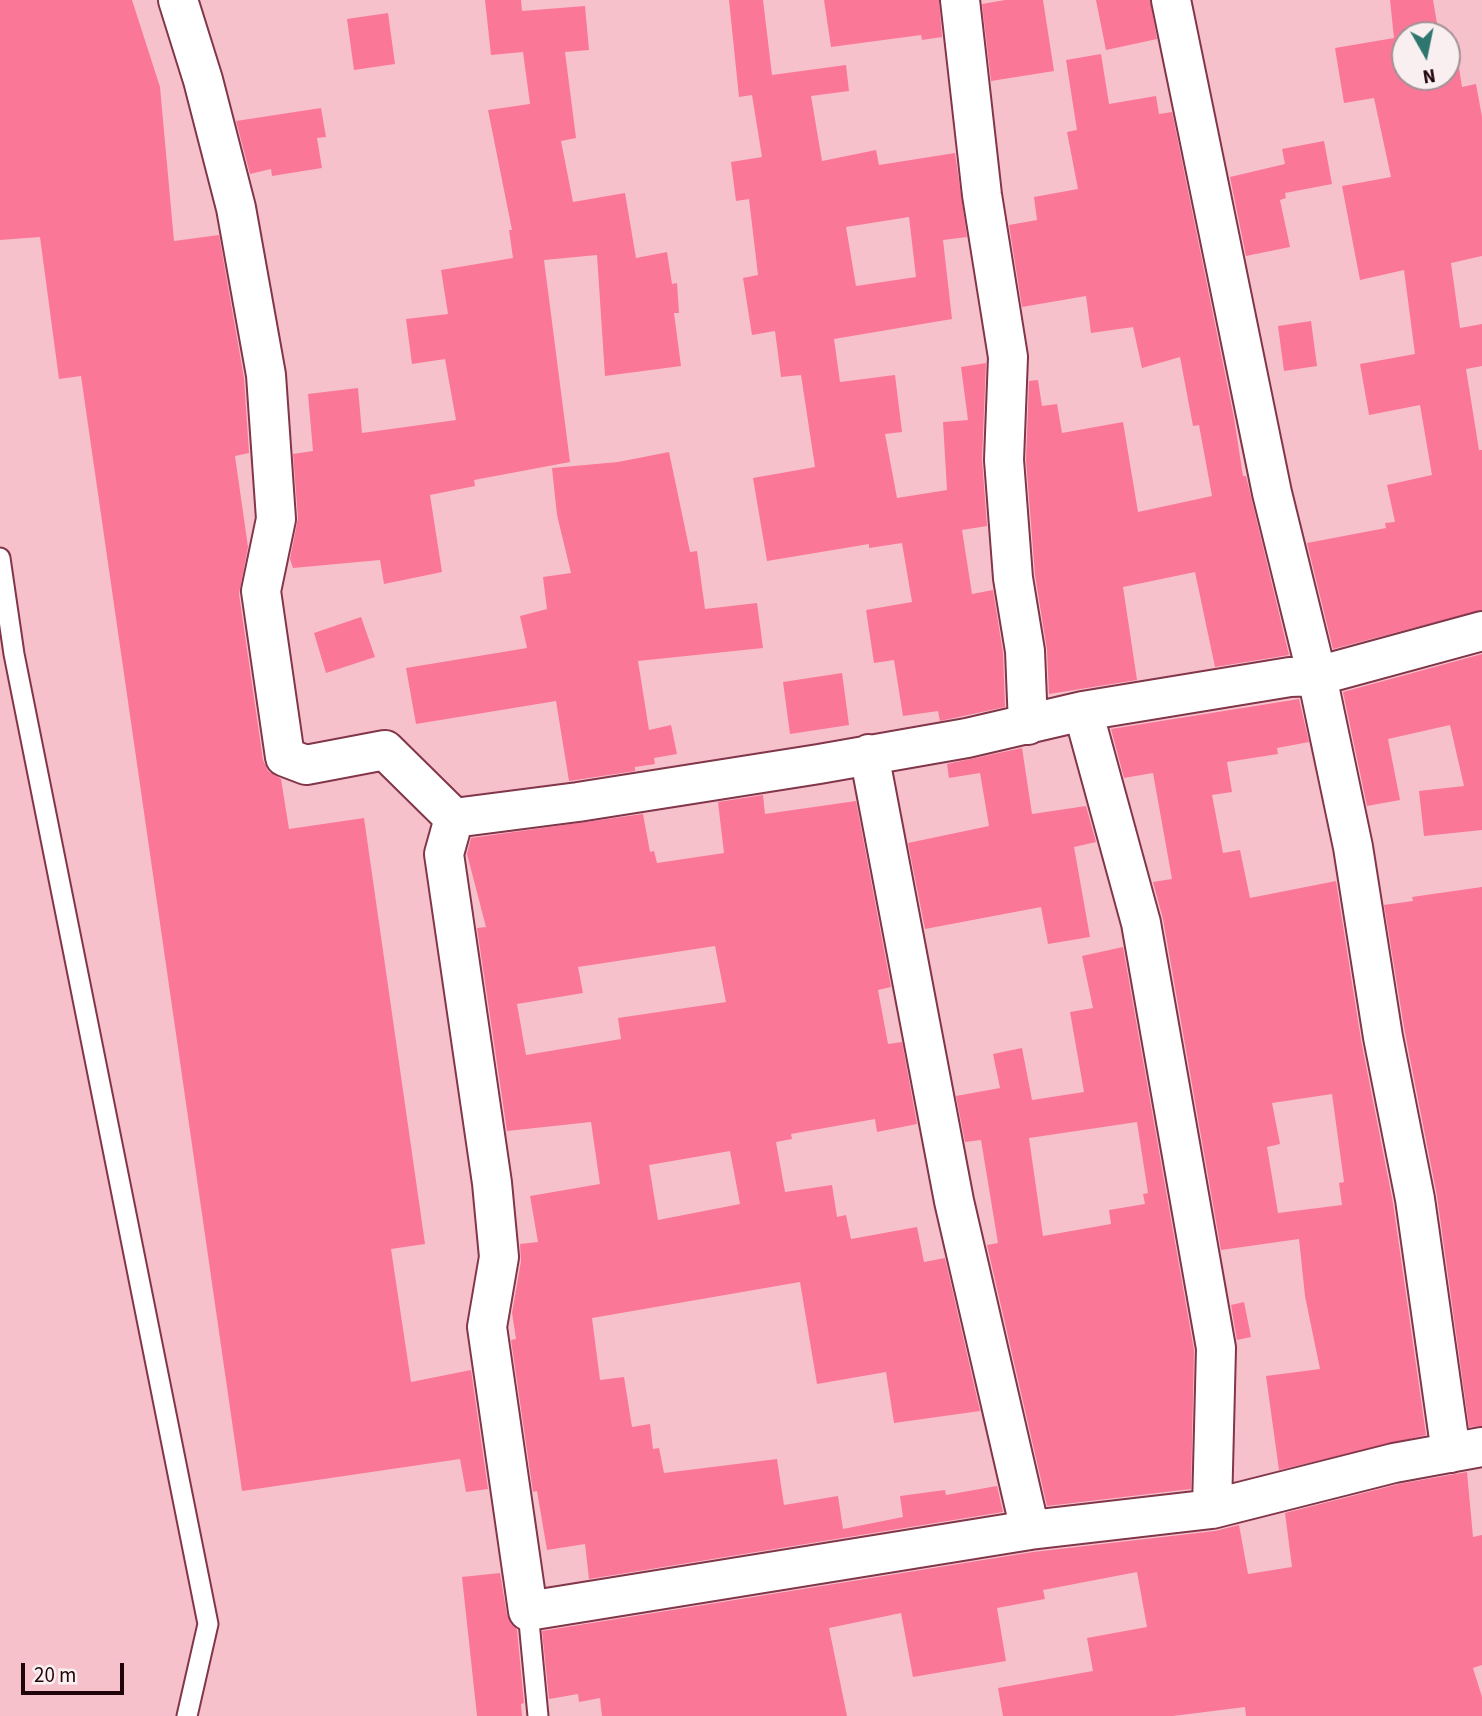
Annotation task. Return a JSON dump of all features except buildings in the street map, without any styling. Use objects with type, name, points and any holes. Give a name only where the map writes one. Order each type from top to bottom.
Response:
[{"type":"street","points":[[178,0],[203,80],[236,208],[266,375],[276,519],[261,591],[285,757],[306,765],[385,750],[454,818]]},
{"type":"street","points":[[960,0],[982,195],[1008,358],[1004,460],[1013,578],[1025,651],[1028,725]]},
{"type":"street","points":[[454,818],[444,854],[492,1184],[499,1257],[487,1327],[528,1611],[1030,1530],[1212,1509],[1394,1463],[1466,1450],[1382,1037],[1353,847],[1317,676],[1272,493],[1171,0]]},
{"type":"street","points":[[454,818],[578,802],[869,754],[1028,725],[1083,711],[1290,677],[1317,676],[1482,631]]},
{"type":"street","points":[[1083,711],[1141,923],[1216,1349],[1212,1509]]},
{"type":"street","points":[[869,754],[954,1200],[1030,1530]]},
{"type":"lane","points":[[0,558],[13,654],[208,1624],[187,1716]]},
{"type":"lane","points":[[528,1611],[538,1716]]}]
